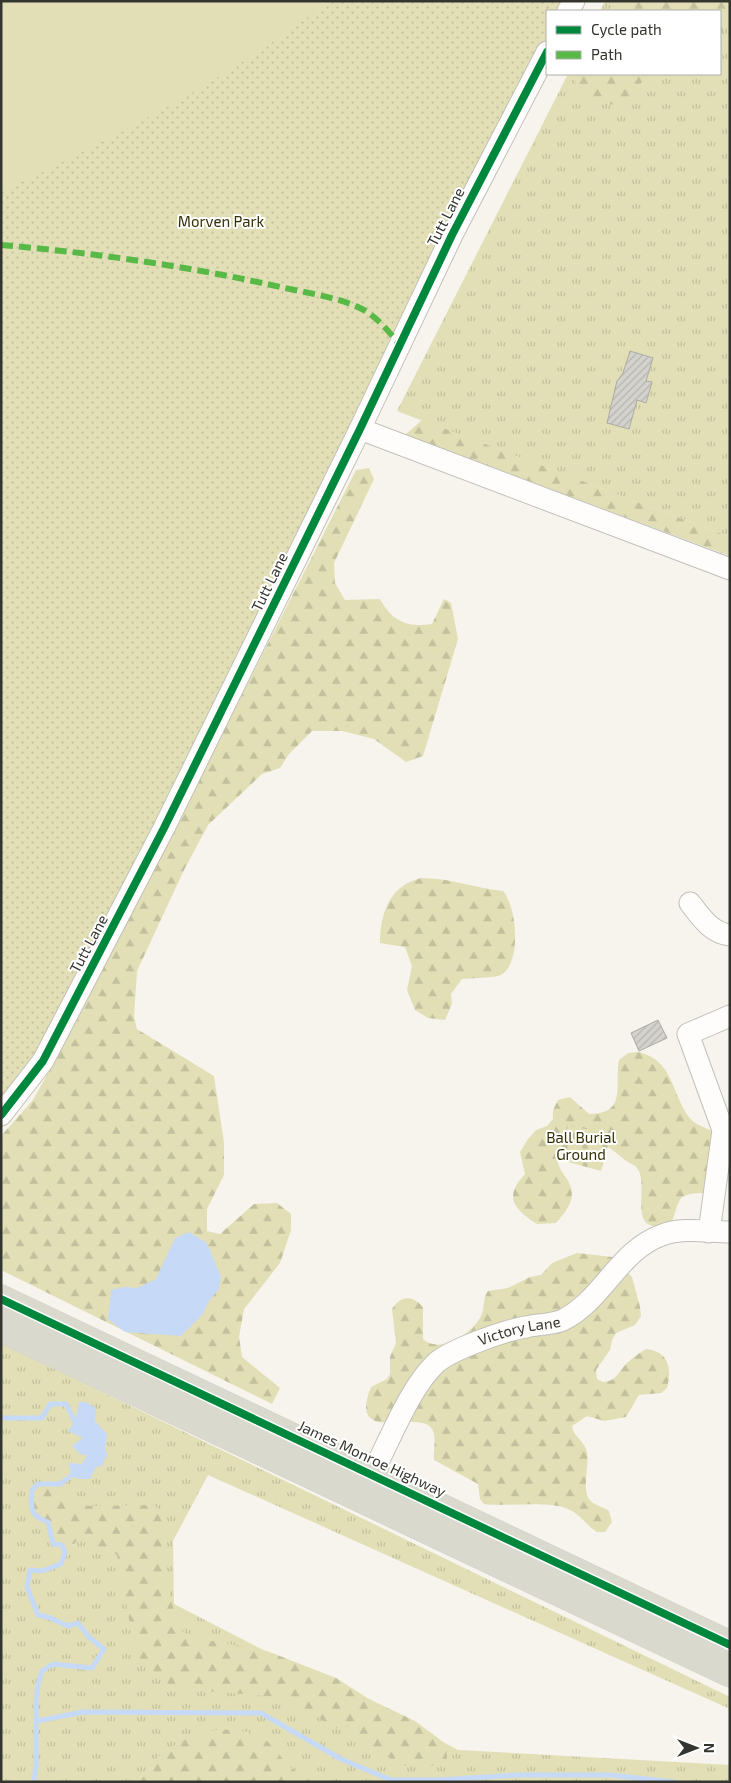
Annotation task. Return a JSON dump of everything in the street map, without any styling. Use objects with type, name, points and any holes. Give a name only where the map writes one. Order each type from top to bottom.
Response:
[{"type":"highway","name":"James Monroe Highway","points":[[1,1299],[730,1646]]},
{"type":"highway","points":[[1,1328],[730,1673]]},
{"type":"street","name":"Tutt Lane","points":[[1,1115],[43,1061],[130,896],[360,429],[452,235],[546,54]]},
{"type":"street","points":[[360,429],[730,569]]},
{"type":"street","points":[[690,902],[703,921],[720,934],[730,935]]},
{"type":"street","points":[[709,1232],[723,1130],[688,1034],[730,1016]]},
{"type":"street","name":"Victory Lane","points":[[359,1497],[420,1380],[437,1362],[493,1337],[524,1327],[561,1321],[579,1310],[599,1292],[616,1268],[649,1241],[679,1231],[730,1232]]},
{"type":"green space","name":"Morven Park","points":[[1,1],[578,1],[574,10],[546,10],[546,65],[43,1066],[1,1108]]},
{"type":"green space","points":[[1,1],[329,1],[252,56],[170,105],[129,128],[1,192]]},
{"type":"green space","points":[[605,1],[730,1],[730,537],[397,411],[567,75],[721,75],[721,10],[600,10]]},
{"type":"green space","points":[[624,1],[730,1],[730,13],[723,14],[721,38],[721,10],[625,10]]},
{"type":"green space","points":[[575,75],[648,75],[621,106],[584,100],[576,91]]},
{"type":"green space","points":[[422,420],[730,537],[730,556],[405,435]]},
{"type":"green space","points":[[369,468],[374,479],[334,563],[335,583],[345,600],[380,599],[395,618],[408,624],[432,624],[444,599],[451,603],[458,639],[423,756],[406,762],[374,739],[342,731],[312,731],[289,754],[280,768],[262,774],[208,825],[184,870],[137,971],[134,1017],[137,1029],[214,1076],[224,1143],[224,1175],[207,1209],[207,1231],[220,1234],[254,1204],[277,1203],[291,1214],[291,1230],[280,1263],[244,1309],[239,1337],[242,1357],[280,1388],[272,1404],[1,1270],[1,1136],[33,1100],[74,1026],[356,470]]},
{"type":"green space","points":[[421,878],[503,891],[512,909],[515,947],[508,969],[498,976],[462,979],[451,994],[452,1004],[445,1020],[428,1018],[415,1010],[407,990],[412,966],[405,947],[380,943],[385,911],[392,897],[405,885]]},
{"type":"green space","points":[[639,1052],[659,1062],[670,1078],[688,1116],[698,1125],[718,1134],[706,1193],[684,1196],[678,1204],[671,1224],[656,1226],[647,1224],[641,1208],[641,1176],[636,1167],[605,1146],[570,1141],[561,1150],[558,1158],[559,1165],[572,1191],[570,1203],[556,1223],[537,1224],[522,1213],[514,1202],[514,1189],[525,1174],[520,1152],[536,1130],[547,1126],[553,1119],[553,1110],[558,1100],[570,1097],[589,1114],[601,1113],[609,1109],[614,1104],[617,1096],[619,1060],[628,1053]]},
{"type":"green space","name":"Ball Burial Ground","points":[[568,1123],[611,1135],[601,1171],[557,1159]]},
{"type":"green space","points":[[577,1253],[612,1257],[632,1277],[640,1307],[641,1316],[635,1325],[616,1333],[610,1350],[596,1370],[597,1379],[603,1382],[611,1380],[629,1361],[646,1349],[660,1353],[669,1368],[667,1388],[661,1393],[639,1395],[626,1417],[604,1421],[587,1416],[572,1426],[586,1449],[587,1494],[595,1504],[609,1511],[612,1522],[605,1532],[597,1532],[574,1512],[562,1507],[541,1504],[484,1504],[480,1499],[478,1484],[434,1460],[435,1440],[432,1429],[425,1424],[414,1422],[388,1423],[376,1421],[369,1416],[366,1405],[371,1387],[387,1379],[390,1374],[390,1357],[396,1343],[392,1309],[399,1301],[407,1298],[419,1303],[423,1307],[423,1339],[438,1345],[446,1344],[463,1335],[477,1323],[481,1316],[488,1291],[508,1288],[530,1277],[541,1275],[552,1263]]},
{"type":"green space","points":[[1,1343],[730,1697],[730,1709],[208,1475],[173,1541],[174,1604],[458,1750],[730,1765],[730,1782],[1,1782]]},
{"type":"green space","points":[[50,1484],[88,1506],[153,1505],[166,1514],[166,1579],[178,1628],[191,1637],[267,1651],[336,1678],[369,1699],[415,1721],[446,1744],[447,1759],[427,1768],[402,1765],[296,1705],[268,1696],[180,1689],[164,1682],[143,1666],[133,1640],[117,1555],[108,1549],[97,1547],[83,1534],[74,1544],[53,1544],[51,1532],[31,1508],[32,1490]]},
{"type":"green space","points":[[220,1729],[248,1732],[267,1741],[289,1766],[311,1782],[137,1782],[154,1761],[173,1746],[195,1736]]},
{"type":"water","points":[[189,1232],[207,1243],[221,1277],[219,1289],[209,1301],[203,1314],[181,1336],[125,1332],[108,1319],[111,1290],[124,1287],[137,1288],[156,1279],[175,1238]]},
{"type":"water","points":[[79,1402],[86,1402],[96,1408],[95,1421],[107,1434],[105,1449],[107,1455],[102,1466],[96,1467],[90,1479],[78,1479],[72,1475],[68,1463],[82,1464],[87,1455],[80,1454],[72,1446],[83,1438],[68,1431],[75,1422]]},
{"type":"building","points":[[630,351],[653,358],[646,381],[652,382],[646,403],[637,400],[629,429],[607,423],[617,381],[623,373]]},
{"type":"building","points":[[658,1020],[667,1038],[639,1051],[631,1033]]},
{"type":"waterway","points":[[1,1418],[42,1418],[50,1404],[66,1404],[75,1422],[80,1425]]},
{"type":"waterway","points":[[34,1782],[36,1766],[36,1701],[42,1671],[53,1664],[92,1668],[104,1649],[89,1637],[78,1623],[68,1626],[48,1617],[38,1615],[27,1587],[30,1570],[42,1571],[61,1564],[65,1552],[62,1545],[53,1544],[48,1522],[34,1514],[31,1502],[32,1490],[38,1484],[60,1484],[76,1472]]},
{"type":"waterway","points":[[37,1721],[83,1712],[261,1713],[341,1759],[391,1780],[438,1780],[518,1775],[610,1775],[674,1782]]},
{"type":"marked path","points":[[1,245],[106,256],[176,267],[245,279],[323,296],[344,302],[369,313],[379,321],[400,345]]},
{"type":"cycle path","points":[[1,1115],[43,1061],[164,828],[360,429],[452,235],[546,54]]},
{"type":"cycle path","points":[[1,1299],[730,1645]]}]
